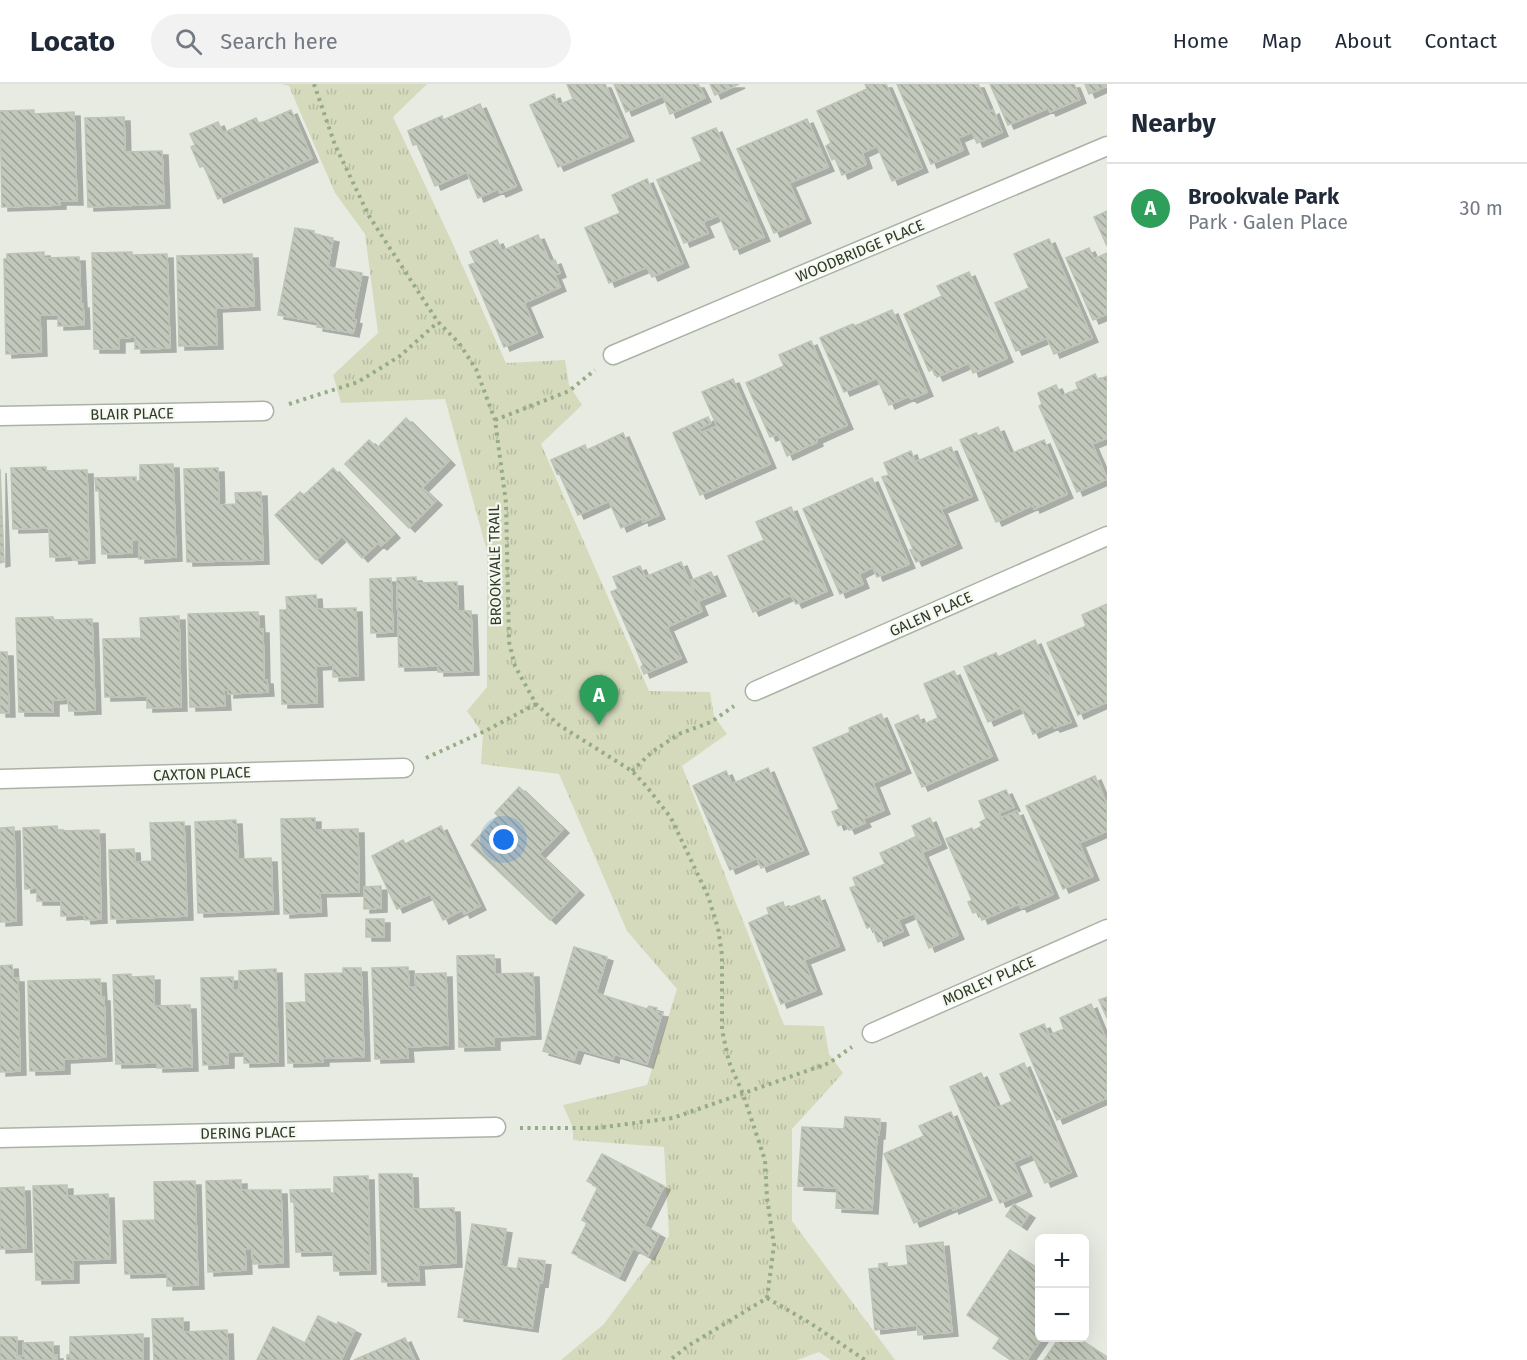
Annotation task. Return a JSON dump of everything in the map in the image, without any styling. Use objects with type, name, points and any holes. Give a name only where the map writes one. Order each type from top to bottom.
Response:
[{"type":"street","name":"WOODBRIDGE PLACE","points":[[613,355],[1107,146]]},
{"type":"street","name":"BLAIR PLACE","points":[[0,416],[264,411]]},
{"type":"street","name":"GALEN PLACE","points":[[755,691],[1107,536]]},
{"type":"street","name":"CAXTON PLACE","points":[[0,779],[404,768]]},
{"type":"street","name":"MORLEY PLACE","points":[[872,1033],[1107,929]]},
{"type":"street","name":"DERING PLACE","points":[[0,1138],[496,1127]]},
{"type":"path","name":"BROOKVALE TRAIL","points":[[314,84],[335,145],[369,216],[438,322],[459,343],[476,369],[495,420],[506,503],[509,642],[515,666],[536,704],[559,726],[632,771],[647,787],[671,818],[708,896],[718,928],[722,955],[722,1030],[729,1062],[743,1094],[765,1160],[767,1198],[774,1245],[767,1298]]},
{"type":"path","points":[[264,411],[358,382],[400,356],[438,322]]},
{"type":"path","points":[[495,420],[569,391],[613,355]]},
{"type":"path","points":[[632,771],[652,752],[679,734],[711,722],[755,691]]},
{"type":"path","points":[[404,768],[487,730],[536,704]]},
{"type":"path","points":[[496,1127],[597,1128],[673,1118],[829,1063],[872,1033]]},
{"type":"path","points":[[670,1360],[687,1346],[767,1298],[810,1323],[865,1360]]},
{"type":"green space","points":[[282,84],[427,84],[393,117],[506,363],[565,360],[569,385],[582,405],[541,444],[649,691],[710,692],[714,716],[727,734],[682,766],[784,1025],[824,1026],[829,1054],[843,1073],[792,1129],[792,1221],[895,1360],[831,1360],[819,1352],[797,1360],[561,1360],[604,1324],[669,1236],[664,1147],[573,1140],[573,1128],[563,1105],[647,1085],[677,989],[627,931],[559,774],[481,764],[483,734],[467,711],[487,687],[487,551],[445,399],[341,403],[333,375],[378,333],[365,234],[335,193],[289,86]]},
{"type":"building","points":[[567,84],[605,84],[628,137],[558,167],[530,105],[554,94],[558,105],[573,99]]},
{"type":"building","points":[[614,84],[698,84],[705,98],[670,114],[663,96],[626,112]]},
{"type":"building","points":[[710,84],[739,84],[715,95]]},
{"type":"building","points":[[865,84],[886,84],[922,168],[892,181],[877,146],[862,153],[866,164],[842,175],[835,158],[832,160],[826,146],[831,143],[817,111],[867,89]]},
{"type":"building","points":[[897,84],[978,84],[1002,132],[977,143],[972,132],[958,138],[963,150],[931,164]]},
{"type":"building","points":[[990,84],[1074,84],[1080,99],[1050,112],[1048,108],[1008,125]]},
{"type":"building","points":[[1085,84],[1107,84],[1107,86],[1089,94]]},
{"type":"building","points":[[480,104],[516,186],[500,193],[498,189],[478,198],[467,172],[435,186],[417,144],[413,145],[408,131],[442,116],[443,120]]},
{"type":"building","points":[[34,110],[34,114],[74,112],[77,201],[60,201],[60,205],[2,207],[0,111]]},
{"type":"building","points":[[291,110],[312,158],[218,199],[204,166],[200,167],[191,147],[195,145],[190,134],[218,122],[223,133],[256,118],[259,124]]},
{"type":"building","points":[[124,117],[125,152],[162,151],[164,204],[88,207],[85,118]]},
{"type":"building","points":[[807,119],[828,167],[789,183],[805,219],[774,233],[737,149]]},
{"type":"building","points":[[716,128],[764,237],[734,250],[719,215],[703,222],[708,233],[684,243],[657,180],[702,161],[692,138]]},
{"type":"building","points":[[647,179],[683,263],[652,277],[647,267],[609,283],[585,228],[620,213],[612,195]]},
{"type":"building","points":[[1107,211],[1107,246],[1094,217]]},
{"type":"building","points":[[295,228],[314,231],[314,234],[333,238],[328,267],[362,273],[353,319],[356,320],[353,333],[317,327],[318,322],[278,315]]},
{"type":"building","points":[[538,235],[550,262],[555,260],[560,273],[555,275],[560,287],[524,303],[537,333],[504,347],[469,265],[475,263],[470,252],[497,240],[502,251]]},
{"type":"building","points":[[1049,239],[1092,338],[1054,354],[1047,338],[1016,351],[995,303],[1029,288],[1014,254]]},
{"type":"building","points":[[1089,248],[1094,259],[1107,253],[1107,314],[1093,320],[1066,258]]},
{"type":"building","points":[[44,252],[44,258],[79,257],[84,325],[58,326],[58,315],[40,315],[41,352],[6,354],[4,259],[7,259],[7,254]]},
{"type":"building","points":[[132,252],[132,255],[167,254],[170,348],[135,349],[135,337],[119,338],[119,349],[94,349],[92,253]]},
{"type":"building","points":[[252,254],[254,306],[216,308],[217,345],[179,346],[177,256]]},
{"type":"building","points":[[969,272],[1007,358],[973,373],[969,363],[937,377],[933,369],[929,371],[904,314],[942,296],[937,286]]},
{"type":"building","points":[[892,310],[927,392],[911,399],[909,396],[889,405],[877,378],[844,392],[820,338]]},
{"type":"building","points":[[811,341],[847,425],[787,456],[778,434],[770,437],[746,383],[784,366],[779,355]]},
{"type":"building","points":[[1095,374],[1098,380],[1107,376],[1107,438],[1092,444],[1107,479],[1077,492],[1039,406],[1042,404],[1038,393],[1056,385],[1061,396],[1078,389],[1076,383]]},
{"type":"building","points":[[733,379],[770,464],[700,495],[673,433],[708,417],[711,423],[699,429],[701,433],[717,426],[702,392]]},
{"type":"building","points":[[406,418],[449,461],[422,488],[436,501],[409,528],[345,464],[369,440],[377,448]]},
{"type":"building","points":[[998,427],[1010,454],[1044,440],[1067,494],[1034,509],[1033,505],[996,522],[960,440],[976,433],[978,436]]},
{"type":"building","points":[[623,433],[659,515],[643,522],[642,518],[621,528],[609,501],[578,515],[551,460],[585,445],[587,450]]},
{"type":"building","points":[[951,447],[972,496],[941,509],[956,544],[916,562],[910,550],[913,549],[882,477],[889,475],[884,463],[911,451],[915,462]]},
{"type":"building","points":[[173,464],[176,557],[139,559],[139,540],[132,540],[132,553],[102,554],[99,490],[96,491],[95,478],[136,477],[136,482],[140,481],[140,465]]},
{"type":"building","points":[[46,467],[46,471],[87,470],[89,559],[73,560],[72,556],[50,557],[49,528],[13,529],[11,468]]},
{"type":"building","points":[[218,468],[219,505],[236,504],[235,493],[261,492],[263,560],[187,562],[184,469]]},
{"type":"building","points":[[333,468],[394,534],[381,546],[378,543],[362,558],[342,536],[316,560],[275,515],[300,492],[304,495]]},
{"type":"building","points":[[0,469],[4,562],[0,563]]},
{"type":"building","points":[[872,478],[909,564],[877,577],[873,567],[859,574],[863,584],[840,594],[803,509]]},
{"type":"building","points":[[791,507],[827,591],[796,604],[791,595],[753,612],[728,556],[764,540],[756,522]]},
{"type":"building","points":[[681,562],[702,611],[667,627],[681,658],[644,674],[641,667],[643,665],[611,592],[618,589],[613,577],[640,566],[645,577]]},
{"type":"building","points":[[711,572],[720,592],[699,601],[690,581]]},
{"type":"building","points":[[416,577],[416,583],[457,582],[458,611],[471,611],[473,671],[438,672],[438,666],[399,667],[397,578]]},
{"type":"building","points":[[391,578],[393,632],[371,633],[370,579]]},
{"type":"building","points":[[316,595],[317,609],[356,608],[358,676],[333,677],[333,665],[316,666],[317,703],[282,704],[280,610],[287,610],[286,597]]},
{"type":"building","points":[[1107,604],[1107,702],[1078,715],[1047,643],[1086,626],[1082,615]]},
{"type":"building","points":[[258,612],[259,629],[263,629],[264,680],[267,680],[268,692],[228,694],[228,690],[224,690],[225,706],[190,707],[188,614]]},
{"type":"building","points":[[179,616],[181,707],[147,708],[147,696],[105,697],[103,639],[141,638],[140,618]]},
{"type":"building","points":[[53,617],[54,620],[92,619],[95,710],[69,711],[68,699],[53,700],[53,712],[19,712],[16,618]]},
{"type":"building","points":[[1035,640],[1071,722],[1054,728],[1053,725],[1033,734],[1021,707],[988,722],[964,667],[996,653],[998,657]]},
{"type":"building","points":[[0,652],[7,652],[9,713],[0,713]]},
{"type":"building","points":[[954,671],[992,756],[922,787],[895,725],[918,715],[922,725],[938,718],[924,684]]},
{"type":"building","points":[[881,714],[905,769],[873,783],[884,810],[863,819],[865,823],[849,830],[845,823],[838,826],[832,812],[839,809],[813,748],[850,732],[849,728]]},
{"type":"building","points":[[768,768],[803,850],[761,868],[757,858],[730,870],[693,786],[726,771],[732,784]]},
{"type":"building","points":[[1095,776],[1107,805],[1107,831],[1079,843],[1093,876],[1063,889],[1026,806]]},
{"type":"building","points":[[519,787],[563,829],[539,854],[578,891],[550,920],[471,845],[498,816],[495,813]]},
{"type":"building","points":[[1006,790],[1014,807],[999,813],[1001,818],[1017,811],[1053,894],[1021,908],[1019,904],[982,920],[978,911],[973,913],[968,902],[972,900],[946,839],[982,826],[980,822],[986,819],[979,801]]},
{"type":"building","points":[[315,818],[315,830],[358,829],[359,892],[320,893],[321,912],[284,914],[281,819]]},
{"type":"building","points":[[930,818],[941,844],[923,852],[912,826]]},
{"type":"building","points":[[236,820],[238,859],[271,858],[273,910],[198,913],[195,822]]},
{"type":"building","points":[[184,822],[187,916],[111,919],[109,850],[134,849],[135,862],[152,861],[150,823]]},
{"type":"building","points":[[57,826],[58,831],[99,830],[101,919],[85,920],[84,915],[61,916],[61,901],[37,901],[37,888],[25,889],[23,828]]},
{"type":"building","points":[[441,826],[480,906],[464,914],[462,910],[443,920],[430,894],[397,909],[372,856],[403,840],[405,844]]},
{"type":"building","points":[[14,827],[16,921],[0,922],[0,828]]},
{"type":"building","points":[[915,837],[958,935],[929,948],[914,913],[898,920],[903,931],[878,942],[872,926],[867,928],[850,888],[856,886],[853,878],[885,864],[880,853]]},
{"type":"building","points":[[381,886],[381,908],[364,909],[364,887]]},
{"type":"building","points":[[819,896],[839,946],[804,960],[816,990],[781,1004],[749,923],[769,914],[767,908],[783,902],[785,909]]},
{"type":"building","points":[[366,919],[384,919],[384,937],[366,937]]},
{"type":"building","points":[[574,947],[607,957],[596,993],[647,1009],[649,1006],[657,1008],[656,1012],[662,1013],[647,1064],[614,1054],[613,1059],[578,1049],[574,1060],[543,1051]]},
{"type":"building","points":[[494,955],[495,974],[533,973],[535,1035],[494,1037],[494,1046],[459,1047],[457,956]]},
{"type":"building","points":[[12,965],[13,978],[18,978],[20,1071],[0,1072],[0,966]]},
{"type":"building","points":[[408,967],[409,987],[416,987],[415,974],[446,973],[448,1045],[407,1047],[408,1058],[375,1059],[372,968]]},
{"type":"building","points":[[343,968],[361,968],[364,1057],[323,1058],[323,1062],[288,1063],[286,1003],[306,1002],[305,974],[343,973]]},
{"type":"building","points":[[276,969],[278,1062],[244,1063],[244,1052],[228,1052],[228,1064],[203,1065],[201,978],[233,977],[233,990],[239,990],[239,971]]},
{"type":"building","points":[[131,974],[131,977],[154,976],[154,1006],[190,1005],[192,1067],[157,1068],[157,1063],[116,1064],[113,975]]},
{"type":"building","points":[[100,979],[101,997],[104,997],[106,1057],[64,1059],[64,1070],[30,1071],[28,981]]},
{"type":"building","points":[[1107,997],[1107,1018],[1099,1000]]},
{"type":"building","points":[[1091,1004],[1107,1042],[1107,1098],[1057,1120],[1020,1034],[1044,1024],[1049,1035],[1064,1029],[1060,1018]]},
{"type":"building","points":[[1024,1063],[1071,1172],[1045,1183],[1032,1154],[1013,1162],[1026,1192],[1000,1203],[950,1087],[981,1073],[997,1108],[1012,1101],[1000,1074]]},
{"type":"building","points":[[951,1112],[986,1196],[914,1223],[884,1154],[924,1136],[919,1126]]},
{"type":"building","points":[[845,1117],[880,1119],[872,1210],[836,1208],[837,1188],[798,1186],[802,1127],[844,1129]]},
{"type":"building","points":[[602,1154],[664,1186],[644,1226],[659,1234],[648,1256],[633,1248],[619,1277],[572,1253],[587,1223],[582,1220],[598,1187],[587,1181]]},
{"type":"building","points":[[379,1174],[412,1174],[413,1209],[454,1208],[456,1263],[418,1265],[419,1281],[382,1282]]},
{"type":"building","points":[[368,1176],[370,1270],[334,1271],[333,1251],[296,1252],[294,1202],[291,1202],[290,1190],[330,1189],[330,1193],[334,1194],[334,1177]]},
{"type":"building","points":[[241,1180],[241,1190],[281,1190],[283,1263],[253,1264],[252,1249],[245,1249],[246,1270],[208,1272],[206,1181]]},
{"type":"building","points":[[195,1181],[198,1285],[167,1286],[167,1273],[125,1274],[123,1221],[155,1220],[154,1182]]},
{"type":"building","points":[[67,1185],[67,1196],[108,1194],[110,1259],[73,1260],[73,1279],[36,1280],[33,1186]]},
{"type":"building","points":[[24,1187],[26,1248],[0,1249],[0,1188]]},
{"type":"building","points":[[1014,1204],[1029,1214],[1021,1226],[1006,1216]]},
{"type":"building","points":[[472,1224],[506,1229],[500,1266],[517,1269],[519,1258],[545,1261],[542,1283],[539,1282],[532,1328],[458,1317]]},
{"type":"building","points":[[943,1242],[952,1332],[918,1335],[917,1325],[875,1330],[869,1269],[879,1268],[879,1264],[887,1263],[887,1267],[908,1265],[906,1246]]},
{"type":"building","points":[[1010,1250],[1035,1267],[1035,1342],[1039,1342],[1027,1360],[1011,1360],[993,1348],[1000,1338],[967,1315]]},
{"type":"building","points":[[318,1316],[355,1330],[341,1360],[257,1360],[273,1327],[305,1343]]},
{"type":"building","points":[[183,1318],[183,1332],[227,1330],[228,1360],[154,1360],[152,1319]]},
{"type":"building","points":[[143,1334],[143,1360],[67,1360],[67,1355],[70,1355],[70,1337]]},
{"type":"building","points":[[0,1337],[17,1337],[17,1356],[23,1356],[23,1343],[53,1342],[53,1355],[57,1355],[57,1360],[0,1360]]},
{"type":"building","points":[[405,1338],[415,1360],[354,1360]]},
{"type":"building","points":[[1056,1342],[1084,1342],[1107,1357],[1107,1360],[1044,1360]]},
{"type":"place","name":"Brookvale Park","points":[[599,725]]}]
